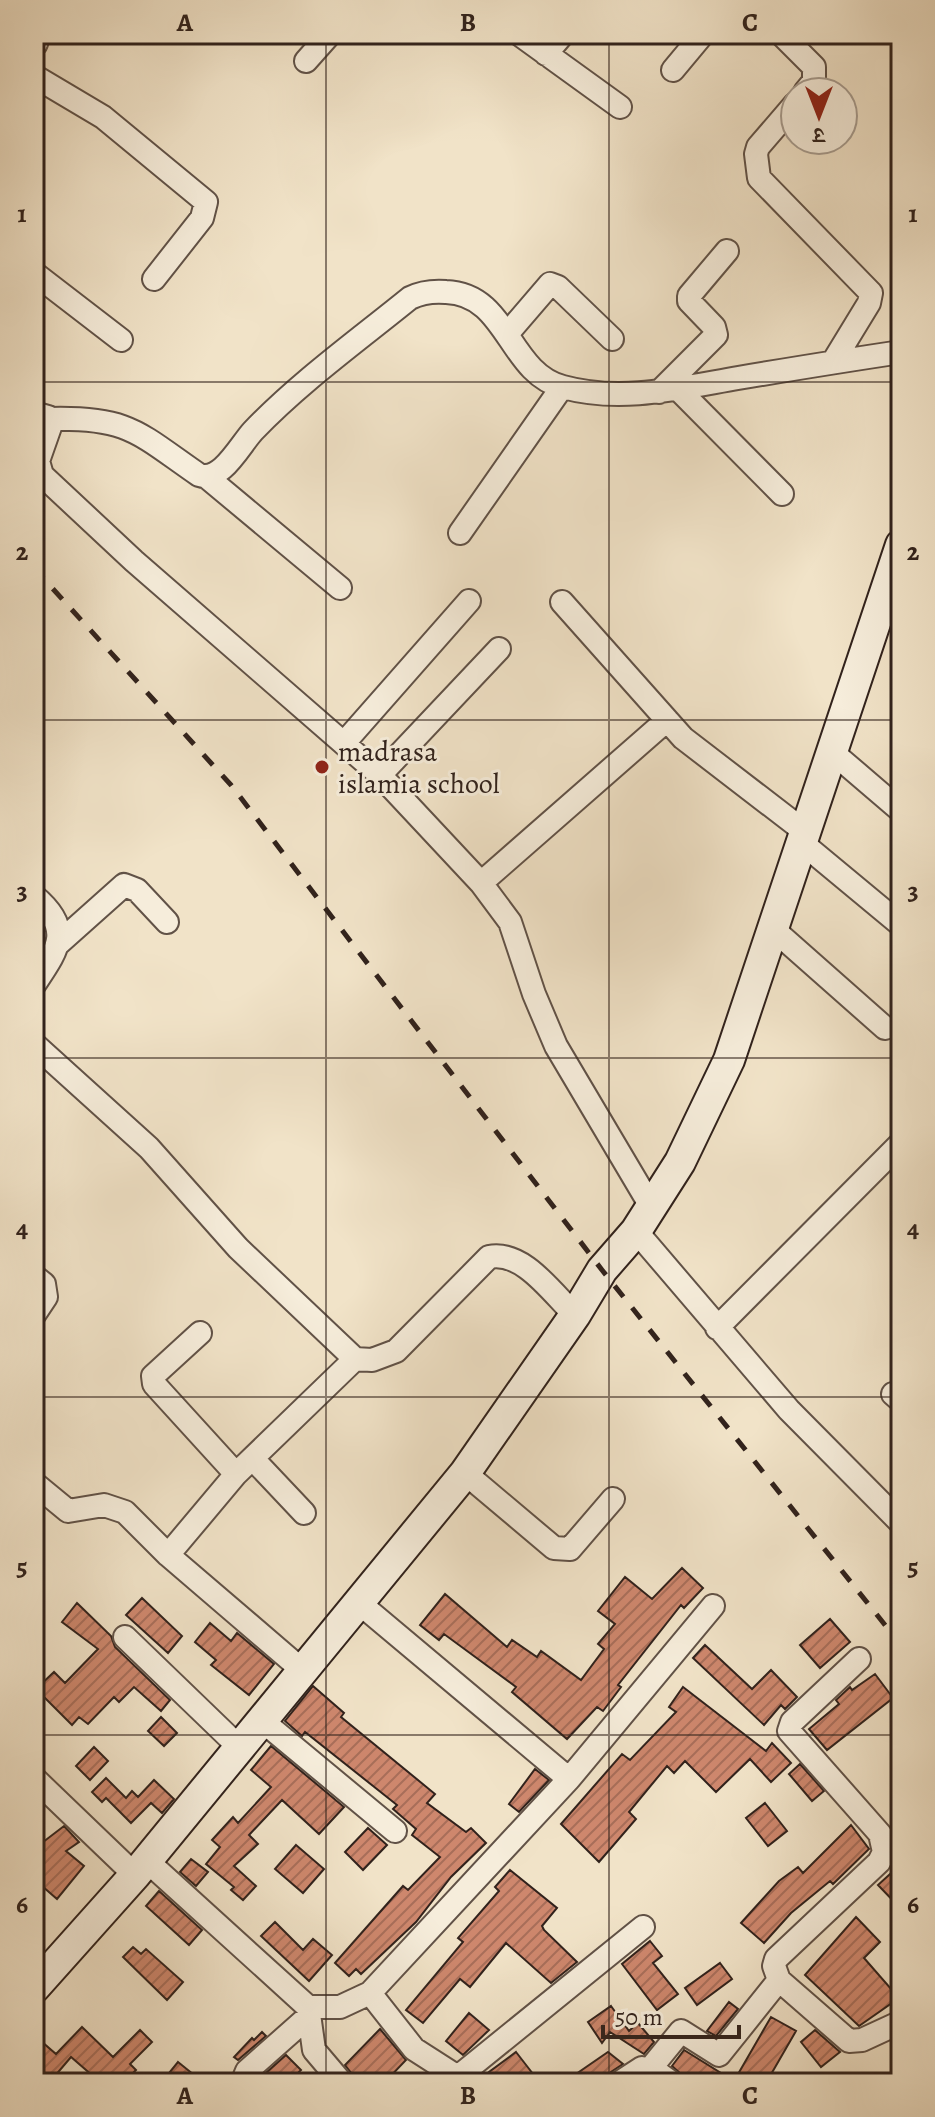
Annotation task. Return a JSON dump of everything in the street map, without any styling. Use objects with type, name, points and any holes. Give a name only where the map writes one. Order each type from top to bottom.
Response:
[{"type":"main road","points":[[37,1977],[140,1868],[465,1473],[575,1315],[602,1270],[644,1219],[700,1128],[729,1060],[901,545]]},
{"type":"street","points":[[34,43],[37,34]]},
{"type":"street","points":[[306,61],[330,34]]},
{"type":"street","points":[[519,34],[620,107]]},
{"type":"street","points":[[546,54],[563,34]]},
{"type":"street","points":[[673,70],[703,34]]},
{"type":"street","points":[[781,34],[814,67],[814,76]]},
{"type":"street","points":[[34,76],[103,117],[206,202],[202,218],[154,279]]},
{"type":"street","points":[[779,123],[758,147],[759,178],[871,293],[869,303],[833,362]]},
{"type":"street","points":[[668,390],[716,335],[714,327],[689,301],[689,296],[727,251]]},
{"type":"street","points":[[34,273],[121,340]]},
{"type":"street","points":[[507,334],[550,284],[558,287],[612,339]]},
{"type":"street","points":[[208,478],[218,473],[244,441],[300,387],[419,293],[457,292],[472,297],[494,314],[531,370],[562,387],[614,394],[668,390],[901,352]]},
{"type":"street","points":[[460,533],[562,387]]},
{"type":"street","points":[[668,390],[782,494]]},
{"type":"street","points":[[42,416],[120,423],[208,478],[340,588]]},
{"type":"street","points":[[42,416],[51,429],[37,467],[42,475],[134,561],[380,775],[481,883],[510,922],[556,1046],[644,1219],[717,1328],[789,1410],[901,1523]]},
{"type":"street","points":[[344,743],[469,601]]},
{"type":"street","points":[[562,602],[695,750],[803,837],[901,925]]},
{"type":"street","points":[[380,775],[499,649]]},
{"type":"street","points":[[481,883],[667,720]]},
{"type":"street","points":[[831,751],[901,811]]},
{"type":"street","points":[[34,985],[59,943],[124,885],[137,890],[167,922]]},
{"type":"street","points":[[34,896],[55,917],[59,943]]},
{"type":"street","points":[[773,929],[885,1028]]},
{"type":"street","points":[[34,1044],[149,1148],[238,1248],[355,1359],[372,1360],[396,1351],[489,1257],[510,1256],[520,1262],[575,1315]]},
{"type":"street","points":[[717,1328],[901,1143]]},
{"type":"street","points":[[34,1276],[44,1284],[46,1297],[34,1315]]},
{"type":"street","points":[[200,1333],[159,1367],[153,1376],[154,1384],[244,1467],[304,1513]]},
{"type":"street","points":[[168,1555],[244,1467],[355,1359]]},
{"type":"street","points":[[465,1473],[554,1548],[563,1551],[570,1549],[613,1499]]},
{"type":"street","points":[[34,1483],[68,1511],[104,1505],[125,1512],[168,1555],[301,1669]]},
{"type":"street","points":[[358,1602],[569,1779]]},
{"type":"street","points":[[242,2083],[247,2071],[308,2012],[340,2007],[370,1993],[569,1779],[713,1606]]},
{"type":"street","points":[[125,1637],[238,1746]]},
{"type":"street","points":[[859,1659],[792,1722],[789,1731],[880,1834],[884,1852],[879,1862],[776,1959],[774,1966],[779,1980],[849,2041],[862,2040],[901,2022]]},
{"type":"street","points":[[260,1719],[395,1831]]},
{"type":"street","points":[[34,1778],[308,2012],[314,2050],[342,2083]]},
{"type":"street","points":[[370,1993],[414,2049],[463,2080],[643,1927]]},
{"type":"street","points":[[650,2069],[681,2031],[719,2055],[779,1980]]},
{"type":"street","points":[[619,2083],[636,2070],[650,2069],[672,2083]]},
{"type":"building","points":[[682,1568],[703,1588],[684,1608],[681,1605],[618,1685],[621,1687],[603,1711],[597,1707],[567,1739],[512,1692],[516,1687],[444,1634],[439,1640],[420,1625],[445,1594],[507,1647],[512,1640],[537,1657],[541,1651],[581,1680],[604,1649],[598,1644],[615,1624],[598,1611],[625,1577],[652,1599]]},
{"type":"building","points":[[142,1598],[182,1636],[168,1653],[126,1615]]},
{"type":"building","points":[[77,1603],[111,1636],[115,1647],[170,1700],[161,1711],[134,1687],[119,1702],[114,1697],[88,1724],[79,1717],[72,1725],[36,1689],[54,1672],[65,1683],[98,1649],[62,1622]]},
{"type":"building","points":[[830,1619],[850,1642],[820,1668],[800,1645]]},
{"type":"building","points":[[210,1623],[231,1641],[237,1633],[274,1664],[249,1695],[211,1665],[216,1660],[195,1642]]},
{"type":"building","points":[[705,1645],[752,1689],[771,1670],[797,1697],[785,1709],[781,1705],[764,1725],[693,1658]]},
{"type":"building","points":[[875,1674],[893,1698],[827,1750],[809,1729],[839,1704],[836,1700],[850,1687],[852,1690]]},
{"type":"building","points":[[313,1686],[344,1713],[341,1717],[435,1794],[427,1803],[466,1832],[471,1828],[486,1843],[451,1877],[416,1922],[361,1974],[356,1969],[349,1976],[335,1963],[403,1886],[408,1890],[440,1857],[412,1835],[416,1829],[393,1809],[397,1805],[305,1732],[302,1736],[285,1721]]},
{"type":"building","points":[[683,1687],[766,1751],[772,1743],[791,1763],[771,1782],[750,1759],[716,1792],[685,1761],[674,1773],[667,1766],[629,1812],[636,1819],[599,1862],[561,1824],[622,1754],[630,1760],[676,1712],[669,1707]]},
{"type":"building","points":[[161,1717],[177,1733],[164,1746],[148,1731]]},
{"type":"building","points":[[271,1746],[344,1807],[319,1834],[282,1800],[249,1835],[258,1844],[234,1866],[256,1886],[243,1900],[231,1890],[234,1887],[206,1864],[220,1847],[212,1840],[233,1817],[238,1823],[271,1787],[251,1770]]},
{"type":"building","points":[[94,1747],[108,1761],[90,1780],[76,1766]]},
{"type":"building","points":[[800,1764],[824,1791],[812,1801],[789,1774]]},
{"type":"building","points":[[535,1769],[549,1780],[519,1812],[509,1804]]},
{"type":"building","points":[[106,1778],[126,1798],[132,1791],[138,1797],[154,1780],[174,1799],[162,1813],[151,1803],[131,1823],[106,1798],[102,1802],[92,1792]]},
{"type":"building","points":[[765,1803],[787,1831],[768,1846],[746,1818]]},
{"type":"building","points":[[851,1825],[869,1849],[833,1884],[830,1881],[791,1913],[764,1943],[741,1923],[779,1881],[798,1867],[803,1873]]},
{"type":"building","points":[[64,1826],[79,1842],[66,1851],[84,1866],[57,1899],[34,1879],[34,1849]]},
{"type":"building","points":[[368,1828],[387,1845],[363,1870],[345,1852]]},
{"type":"building","points":[[296,1845],[324,1869],[303,1893],[275,1869]]},
{"type":"building","points":[[191,1859],[208,1872],[196,1886],[180,1872]]},
{"type":"building","points":[[901,1864],[901,1909],[878,1885]]},
{"type":"building","points":[[510,1870],[557,1908],[542,1926],[577,1962],[551,1983],[506,1943],[470,1987],[460,1979],[423,2023],[406,2010],[463,1942],[458,1938],[499,1891],[495,1887]]},
{"type":"building","points":[[159,1891],[202,1930],[189,1945],[146,1906]]},
{"type":"building","points":[[856,1917],[880,1942],[864,1958],[899,1998],[859,2026],[805,1975]]},
{"type":"building","points":[[275,1922],[303,1950],[313,1939],[332,1955],[309,1981],[261,1936]]},
{"type":"building","points":[[650,1941],[662,1956],[653,1963],[678,1994],[657,2010],[622,1964]]},
{"type":"building","points":[[133,1947],[141,1954],[146,1949],[183,1982],[167,2000],[123,1957]]},
{"type":"building","points":[[720,1963],[732,1979],[697,2005],[685,1988]]},
{"type":"building","points":[[729,2002],[738,2009],[716,2036],[707,2031]]},
{"type":"building","points":[[611,2006],[629,2031],[638,2023],[654,2042],[644,2054],[610,2032],[602,2043],[588,2022]]},
{"type":"building","points":[[469,2013],[489,2030],[463,2055],[446,2041]]},
{"type":"building","points":[[771,2017],[796,2031],[766,2083],[691,2083],[672,2066],[684,2050],[734,2081]]},
{"type":"building","points":[[82,2027],[113,2057],[140,2030],[152,2042],[130,2064],[136,2070],[123,2083],[101,2083],[71,2057],[49,2083],[34,2083],[34,2035],[56,2054]]},
{"type":"building","points":[[380,2029],[406,2060],[384,2083],[359,2083],[345,2065]]},
{"type":"building","points":[[815,2030],[840,2052],[821,2067],[801,2042]]},
{"type":"building","points":[[262,2032],[266,2036],[238,2060],[234,2057],[252,2038],[254,2040]]},
{"type":"building","points":[[516,2052],[540,2083],[497,2083],[489,2072]]},
{"type":"building","points":[[608,2052],[623,2064],[611,2072],[605,2083],[563,2083]]},
{"type":"building","points":[[286,2055],[301,2070],[288,2083],[262,2083],[258,2080]]},
{"type":"building","points":[[178,2062],[204,2083],[161,2083]]},
{"type":"railway","points":[[34,568],[231,785],[602,1270],[901,1645]]},
{"type":"place","name":"madrasa islamia school","points":[[322,767]]}]
